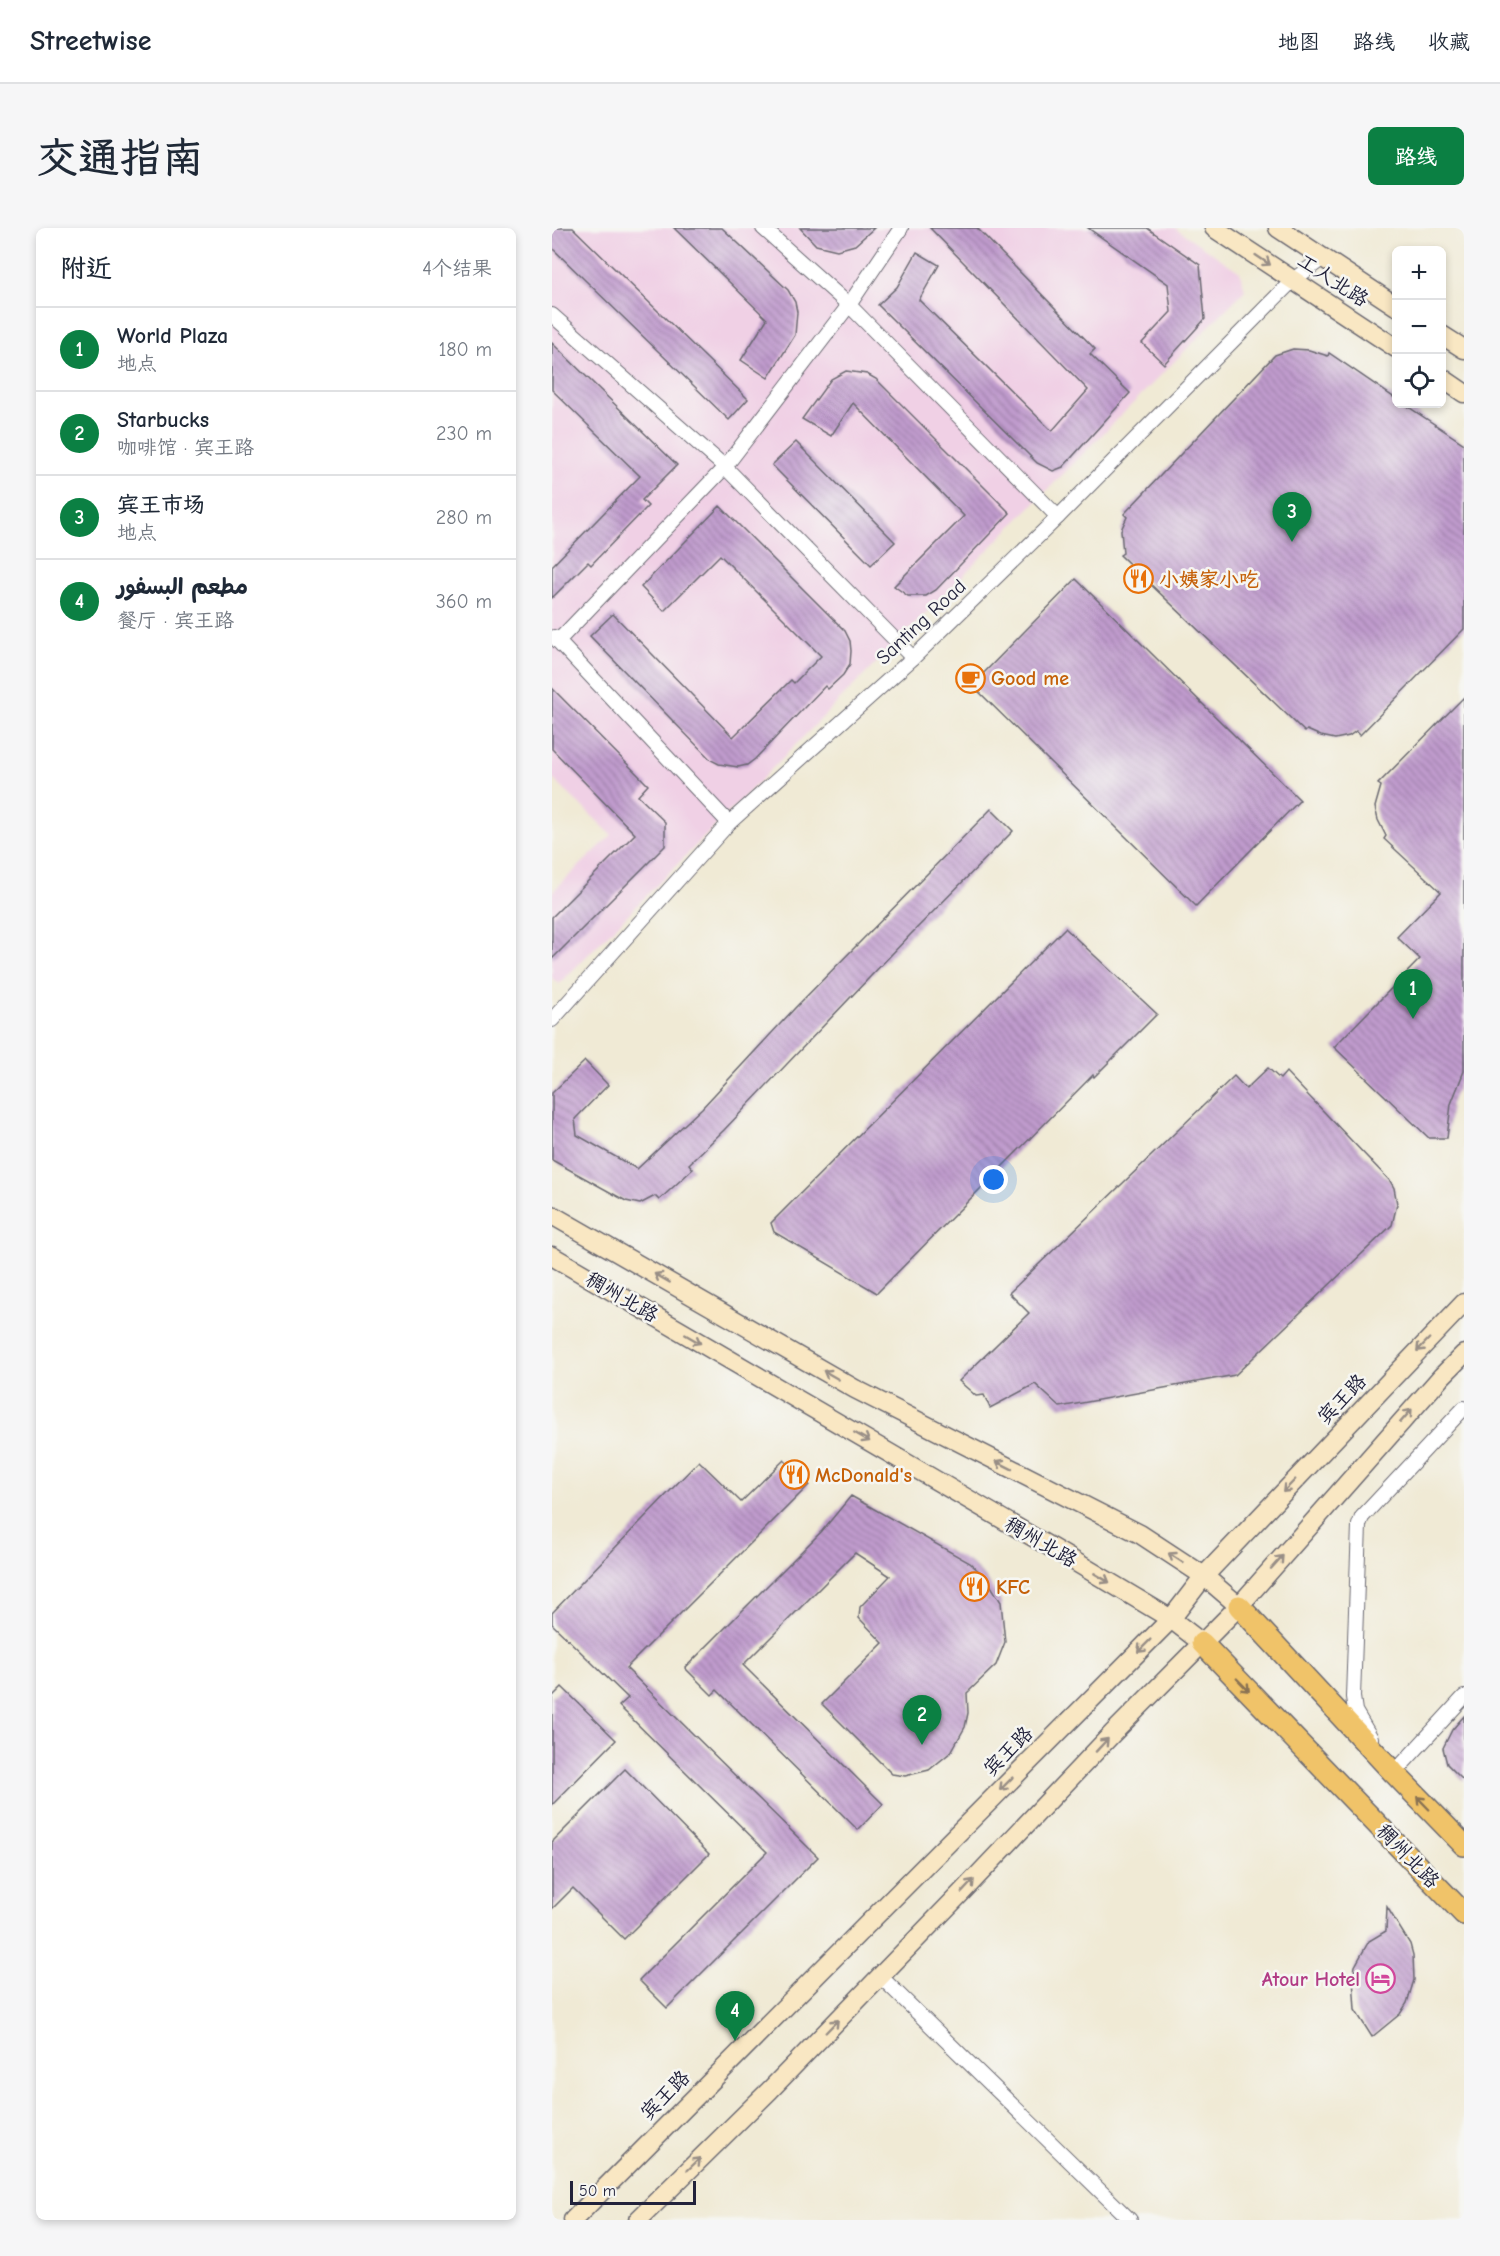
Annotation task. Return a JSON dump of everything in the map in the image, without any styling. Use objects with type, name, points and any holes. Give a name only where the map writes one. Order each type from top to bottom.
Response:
[{"type":"main road","name":"工人北路","points":[[1214,228],[1392,345]]},
{"type":"main road","name":"工人北路","points":[[1278,228],[1392,303]]},
{"type":"main road","points":[[1446,337],[1464,349]]},
{"type":"main road","points":[[1446,381],[1464,393]]},
{"type":"main road","name":"稠州北路","points":[[552,1215],[855,1389],[1140,1534],[1204,1576],[1239,1606],[1464,1845]]},
{"type":"main road","name":"稠州北路","points":[[552,1256],[1171,1619],[1202,1643],[1464,1914]]},
{"type":"main road","name":"宾王路","points":[[573,2220],[1171,1619],[1204,1576],[1464,1303]]},
{"type":"main road","points":[[643,2218],[1239,1606],[1464,1354]]},
{"type":"street","points":[[763,228],[849,305],[1058,517]]},
{"type":"street","points":[[729,823],[555,638],[725,467],[849,305],[901,228]]},
{"type":"street","name":"Santing Road","points":[[552,1020],[729,823],[914,658],[1058,517],[1293,280],[1323,258]]},
{"type":"street","points":[[552,315],[725,467],[914,658]]},
{"type":"street","points":[[1464,1408],[1362,1517],[1359,1525],[1353,1697],[1355,1712],[1394,1773],[1464,1697]]},
{"type":"street","points":[[880,1976],[1130,2220]]},
{"type":"shaded area","points":[[552,228],[1175,228],[1240,272],[1245,290],[559,984],[552,978],[552,892],[612,835],[552,778]]},
{"type":"building","points":[[552,228],[573,228],[748,399],[729,420],[552,248]]},
{"type":"building","points":[[674,228],[722,228],[788,290],[795,302],[797,312],[795,335],[768,378],[741,360],[767,319]]},
{"type":"building","points":[[800,228],[874,228],[855,245],[837,250],[816,245]]},
{"type":"building","points":[[930,228],[977,228],[1095,349],[1090,354],[1130,393],[1063,467],[1053,471],[1037,463],[878,305],[897,287],[917,252],[939,265],[919,300],[1052,431],[1088,390]]},
{"type":"building","points":[[1088,228],[1147,228],[1200,265],[1205,319],[1164,364],[1142,343],[1171,312],[1168,284]]},
{"type":"building","points":[[552,343],[677,465],[642,500],[648,506],[591,565],[588,562],[552,598],[552,566],[640,476],[552,390]]},
{"type":"building","points":[[1293,349],[1309,350],[1328,356],[1329,353],[1392,396],[1392,408],[1410,408],[1464,444],[1464,629],[1360,735],[1356,731],[1349,736],[1335,739],[1307,730],[1305,732],[1120,555],[1123,553],[1121,530],[1127,517],[1124,514],[1275,355]]},
{"type":"building","points":[[846,371],[867,374],[876,379],[1010,513],[936,590],[926,596],[908,596],[894,586],[964,516],[853,403],[831,436],[802,419],[831,379]]},
{"type":"building","points":[[796,442],[895,542],[871,565],[772,465]]},
{"type":"building","points":[[720,506],[845,631],[850,641],[851,651],[850,664],[843,675],[828,689],[825,686],[755,759],[747,765],[738,767],[719,764],[711,760],[590,636],[613,614],[733,737],[791,680],[794,683],[821,656],[720,555],[664,611],[641,587]]},
{"type":"building","points":[[1076,579],[1300,800],[1196,906],[972,685]]},
{"type":"building","points":[[552,688],[648,785],[638,796],[665,822],[665,846],[552,959],[552,917],[635,834],[552,749]]},
{"type":"building","points":[[1464,697],[1464,1071],[1451,1104],[1447,1138],[1429,1138],[1334,1047],[1420,959],[1397,937],[1441,892],[1384,839],[1386,836],[1378,820],[1375,807],[1381,786],[1378,784]]},
{"type":"building","points":[[991,809],[1013,831],[689,1164],[693,1169],[659,1200],[655,1196],[640,1204],[626,1201],[552,1160],[552,1093],[585,1061],[608,1085],[575,1119],[577,1135],[637,1169],[702,1108],[795,1008]]},
{"type":"building","points":[[1065,928],[1157,1014],[1094,1077],[1093,1075],[877,1293],[774,1232],[771,1223]]},
{"type":"building","points":[[1268,1068],[1280,1079],[1286,1072],[1390,1181],[1397,1204],[1392,1225],[1235,1375],[1060,1407],[1035,1384],[990,1408],[984,1395],[976,1396],[959,1381],[1029,1313],[1009,1293],[1234,1076],[1246,1089]]},
{"type":"building","points":[[784,1460],[809,1485],[626,1668],[818,1857],[667,2008],[639,1980],[767,1852],[619,1706],[628,1698],[552,1624],[552,1613],[699,1461],[741,1502]]},
{"type":"building","points":[[851,1496],[970,1563],[986,1578],[1001,1602],[1005,1642],[996,1665],[967,1693],[968,1713],[965,1727],[951,1752],[929,1770],[905,1776],[892,1774],[822,1704],[883,1643],[859,1618],[860,1607],[890,1576],[855,1553],[743,1665],[883,1804],[858,1830],[717,1690],[712,1695],[685,1668],[822,1531]]},
{"type":"building","points":[[562,1687],[616,1740],[552,1805],[552,1697]]},
{"type":"building","points":[[1464,1716],[1464,1781],[1447,1764],[1443,1748],[1452,1730]]},
{"type":"building","points":[[625,1769],[709,1854],[624,1939],[573,1888],[552,1909],[552,1842]]},
{"type":"building","points":[[1387,1907],[1410,1944],[1414,1980],[1407,2003],[1400,2014],[1372,2037],[1355,2010],[1353,1978],[1355,1966],[1369,1941],[1386,1931]]},
{"type":"place","name":"宾王市场","points":[[1292,542]]},
{"type":"place","name":"小姨家小吃","points":[[1138,579]]},
{"type":"place","name":"Good me","points":[[970,678]]},
{"type":"place","name":"World Plaza","points":[[1413,1019]]},
{"type":"place","name":"McDonald's","points":[[794,1475]]},
{"type":"place","name":"KFC","points":[[975,1587]]},
{"type":"place","name":"Starbucks","points":[[922,1745]]},
{"type":"place","name":"Atour Hotel","points":[[1381,1979]]},
{"type":"place","name":"مطعم البسفور","points":[[735,2041]]}]
